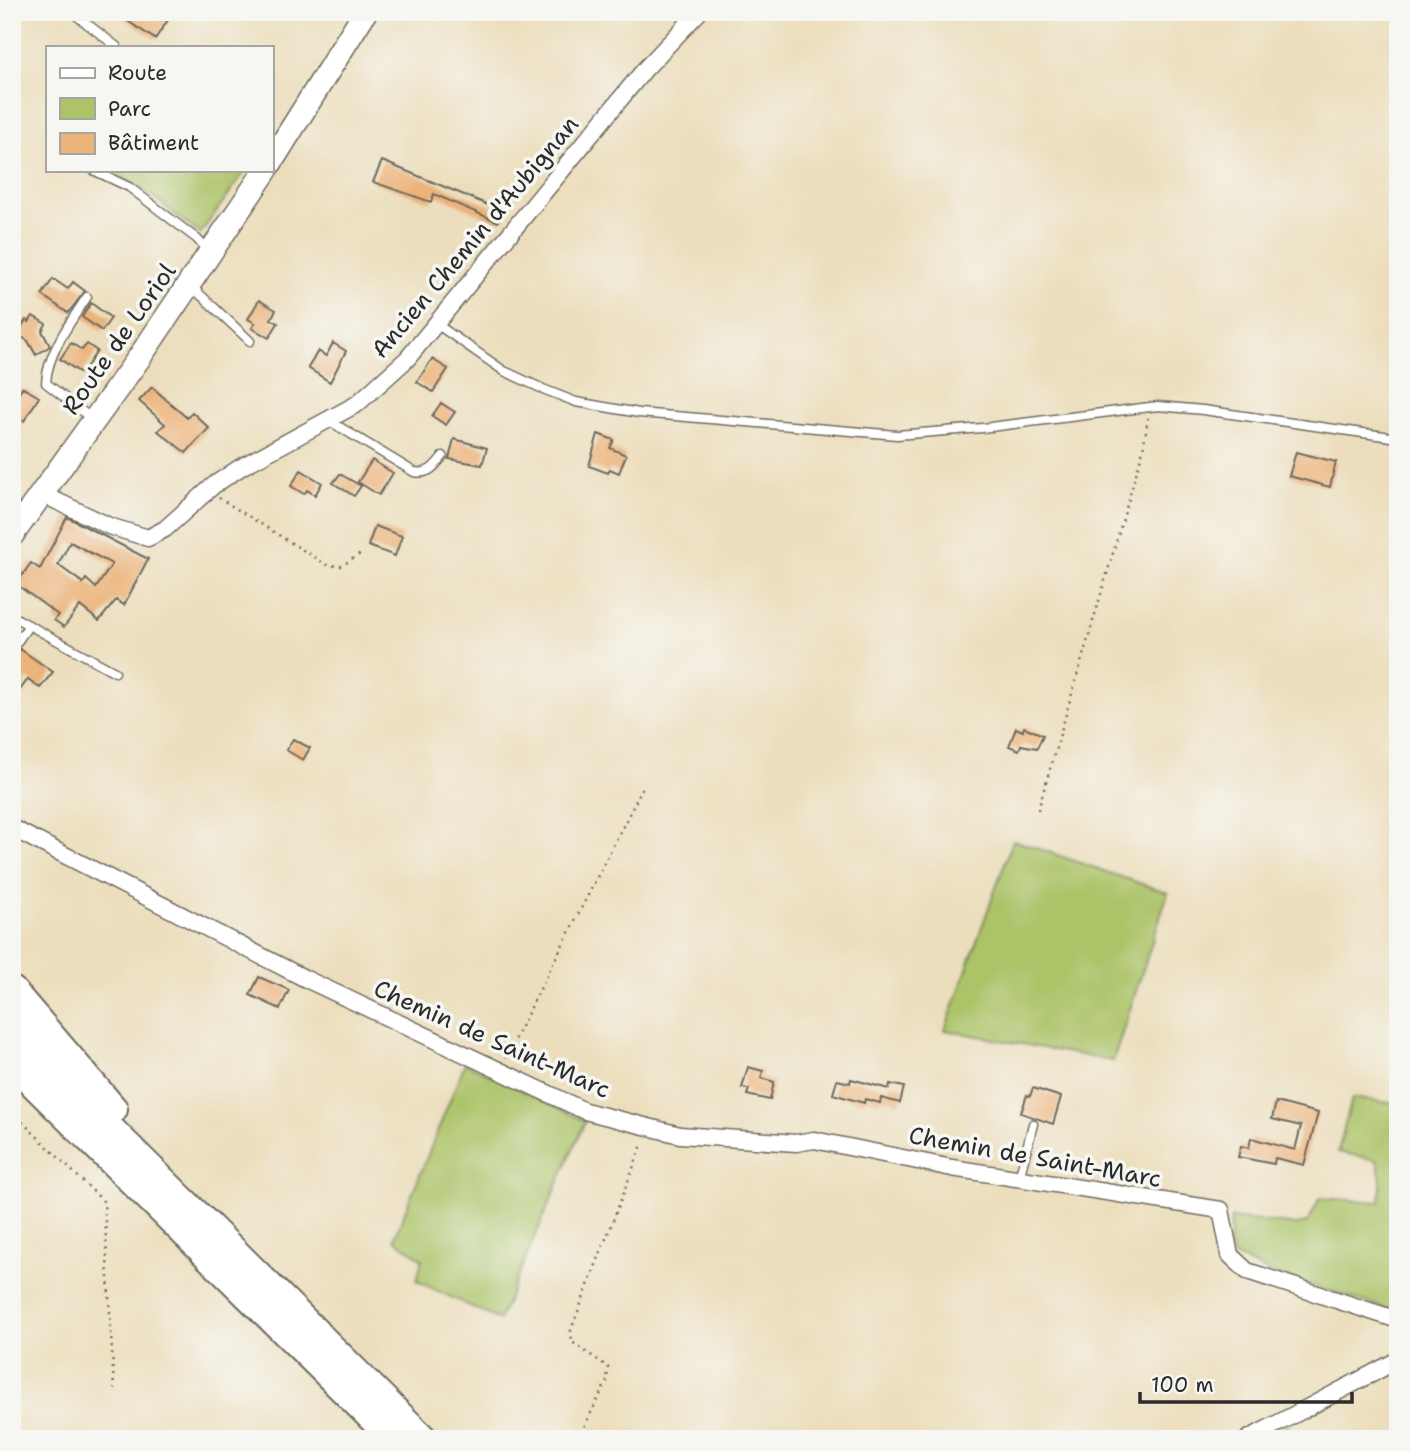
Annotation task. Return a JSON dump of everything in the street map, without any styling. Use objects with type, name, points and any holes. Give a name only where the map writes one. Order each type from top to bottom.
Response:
[{"type":"highway","points":[[12,991],[218,1251]]},
{"type":"highway","points":[[12,1032],[394,1439]]},
{"type":"highway","points":[[12,1062],[423,1439]]},
{"type":"highway","points":[[12,1086],[218,1251]]},
{"type":"street","points":[[273,159],[365,12]]},
{"type":"street","name":"Ancien Chemin d'Aubignan","points":[[42,494],[109,526],[148,538],[174,522],[206,492],[241,467],[357,404],[407,359],[645,69],[699,12]]},
{"type":"street","name":"Route de Loriol","points":[[17,519],[42,494],[265,172]]},
{"type":"street","name":"Chemin de Saint-Marc","points":[[12,828],[206,929],[585,1111],[692,1136],[796,1143],[814,1140],[1019,1179],[1221,1210],[1230,1255],[1247,1271],[1398,1320]]},
{"type":"street","points":[[1248,1439],[1398,1360]]},
{"type":"lane","points":[[72,12],[116,46]]},
{"type":"lane","points":[[97,172],[129,187],[197,239],[209,254]]},
{"type":"lane","points":[[188,285],[250,341]]},
{"type":"lane","points":[[87,297],[69,324],[47,369],[46,383],[94,421]]},
{"type":"lane","points":[[435,323],[504,371],[543,389],[588,405],[639,413],[897,435],[982,428],[1146,408],[1203,410],[1398,438]]},
{"type":"lane","points":[[328,420],[414,472],[422,474],[432,469],[443,456]]},
{"type":"lane","points":[[12,616],[115,672]]},
{"type":"lane","points":[[12,649],[29,625]]},
{"type":"lane","points":[[1019,1179],[1033,1124]]},
{"type":"path","points":[[1038,810],[1143,450],[1149,422],[1146,408]]},
{"type":"path","points":[[206,492],[327,565],[341,566],[362,553]]},
{"type":"path","points":[[499,1071],[644,785]]},
{"type":"path","points":[[12,1112],[104,1202],[114,1389]]},
{"type":"path","points":[[578,1439],[607,1381],[608,1367],[572,1342],[571,1330],[643,1146],[642,1125]]},
{"type":"green space","points":[[112,172],[245,172],[200,234],[147,192]]},
{"type":"green space","points":[[1013,840],[1168,893],[1113,1061],[945,1030]]},
{"type":"green space","points":[[465,1063],[585,1121],[499,1320],[417,1281],[422,1259],[394,1239]]},
{"type":"green space","points":[[1352,1098],[1398,1104],[1398,1312],[1268,1272],[1234,1256],[1229,1245],[1231,1218],[1298,1225],[1308,1222],[1320,1198],[1380,1202],[1381,1179],[1377,1160],[1338,1152]]},
{"type":"building","points":[[114,12],[156,12],[168,20],[155,39]]},
{"type":"building","points":[[382,161],[503,211],[498,222],[434,194],[431,202],[373,182]]},
{"type":"building","points":[[53,279],[68,289],[73,282],[85,291],[68,313],[42,295]]},
{"type":"building","points":[[259,300],[276,310],[271,319],[278,323],[269,338],[252,328],[255,323],[248,319]]},
{"type":"building","points":[[91,303],[111,318],[102,331],[82,317]]},
{"type":"building","points":[[33,316],[46,324],[42,331],[50,346],[36,355],[28,341],[17,334],[26,320],[29,322]]},
{"type":"building","points":[[71,343],[82,350],[87,344],[97,351],[82,374],[60,359]]},
{"type":"building","points":[[333,343],[346,351],[330,382],[308,368],[318,351],[326,356]]},
{"type":"building","points":[[432,359],[448,369],[433,392],[417,382]]},
{"type":"building","points":[[22,387],[39,397],[24,421],[12,415],[12,391],[18,395]]},
{"type":"building","points":[[152,387],[187,418],[192,412],[209,428],[186,453],[158,431],[165,424],[139,401]]},
{"type":"building","points":[[441,403],[455,412],[446,425],[432,416]]},
{"type":"building","points":[[598,434],[614,440],[610,448],[626,455],[619,473],[610,469],[608,473],[589,466]]},
{"type":"building","points":[[454,439],[487,448],[482,465],[449,459]]},
{"type":"building","points":[[1296,452],[1336,462],[1330,487],[1289,476]]},
{"type":"building","points":[[372,460],[393,473],[379,495],[358,482]]},
{"type":"building","points":[[301,470],[322,483],[315,495],[307,490],[304,494],[291,486]]},
{"type":"building","points":[[340,474],[361,486],[354,496],[333,483]]},
{"type":"building","points":[[67,517],[148,559],[124,605],[116,600],[99,621],[80,606],[64,627],[54,620],[58,615],[16,584],[31,563],[40,569]],"holes":[[[70,542],[112,564],[96,588],[86,579],[83,583],[58,565]]]},
{"type":"building","points":[[375,526],[402,536],[395,556],[368,546]]},
{"type":"building","points":[[20,649],[53,672],[40,688],[28,679],[20,690],[12,684],[12,655]]},
{"type":"building","points":[[1024,727],[1043,735],[1037,748],[1021,745],[1019,750],[1009,746],[1016,728],[1023,731]]},
{"type":"building","points":[[293,739],[310,748],[303,760],[286,750]]},
{"type":"building","points":[[259,977],[289,990],[280,1009],[250,995]]},
{"type":"building","points":[[748,1067],[763,1071],[761,1078],[774,1082],[770,1100],[747,1095],[749,1089],[742,1088]]},
{"type":"building","points":[[851,1079],[889,1089],[890,1084],[904,1087],[900,1103],[881,1098],[880,1103],[865,1099],[864,1103],[833,1094],[837,1080],[850,1083]]},
{"type":"building","points":[[1033,1088],[1061,1097],[1053,1124],[1021,1113],[1027,1095],[1030,1096]]},
{"type":"building","points":[[1276,1102],[1318,1113],[1304,1165],[1275,1158],[1274,1164],[1238,1157],[1241,1146],[1249,1148],[1251,1138],[1295,1150],[1301,1126],[1272,1119]]},
{"type":"waterway","points":[[1380,1378],[1398,1369]]},
{"type":"waterway","points":[[1267,1439],[1288,1426]]}]
